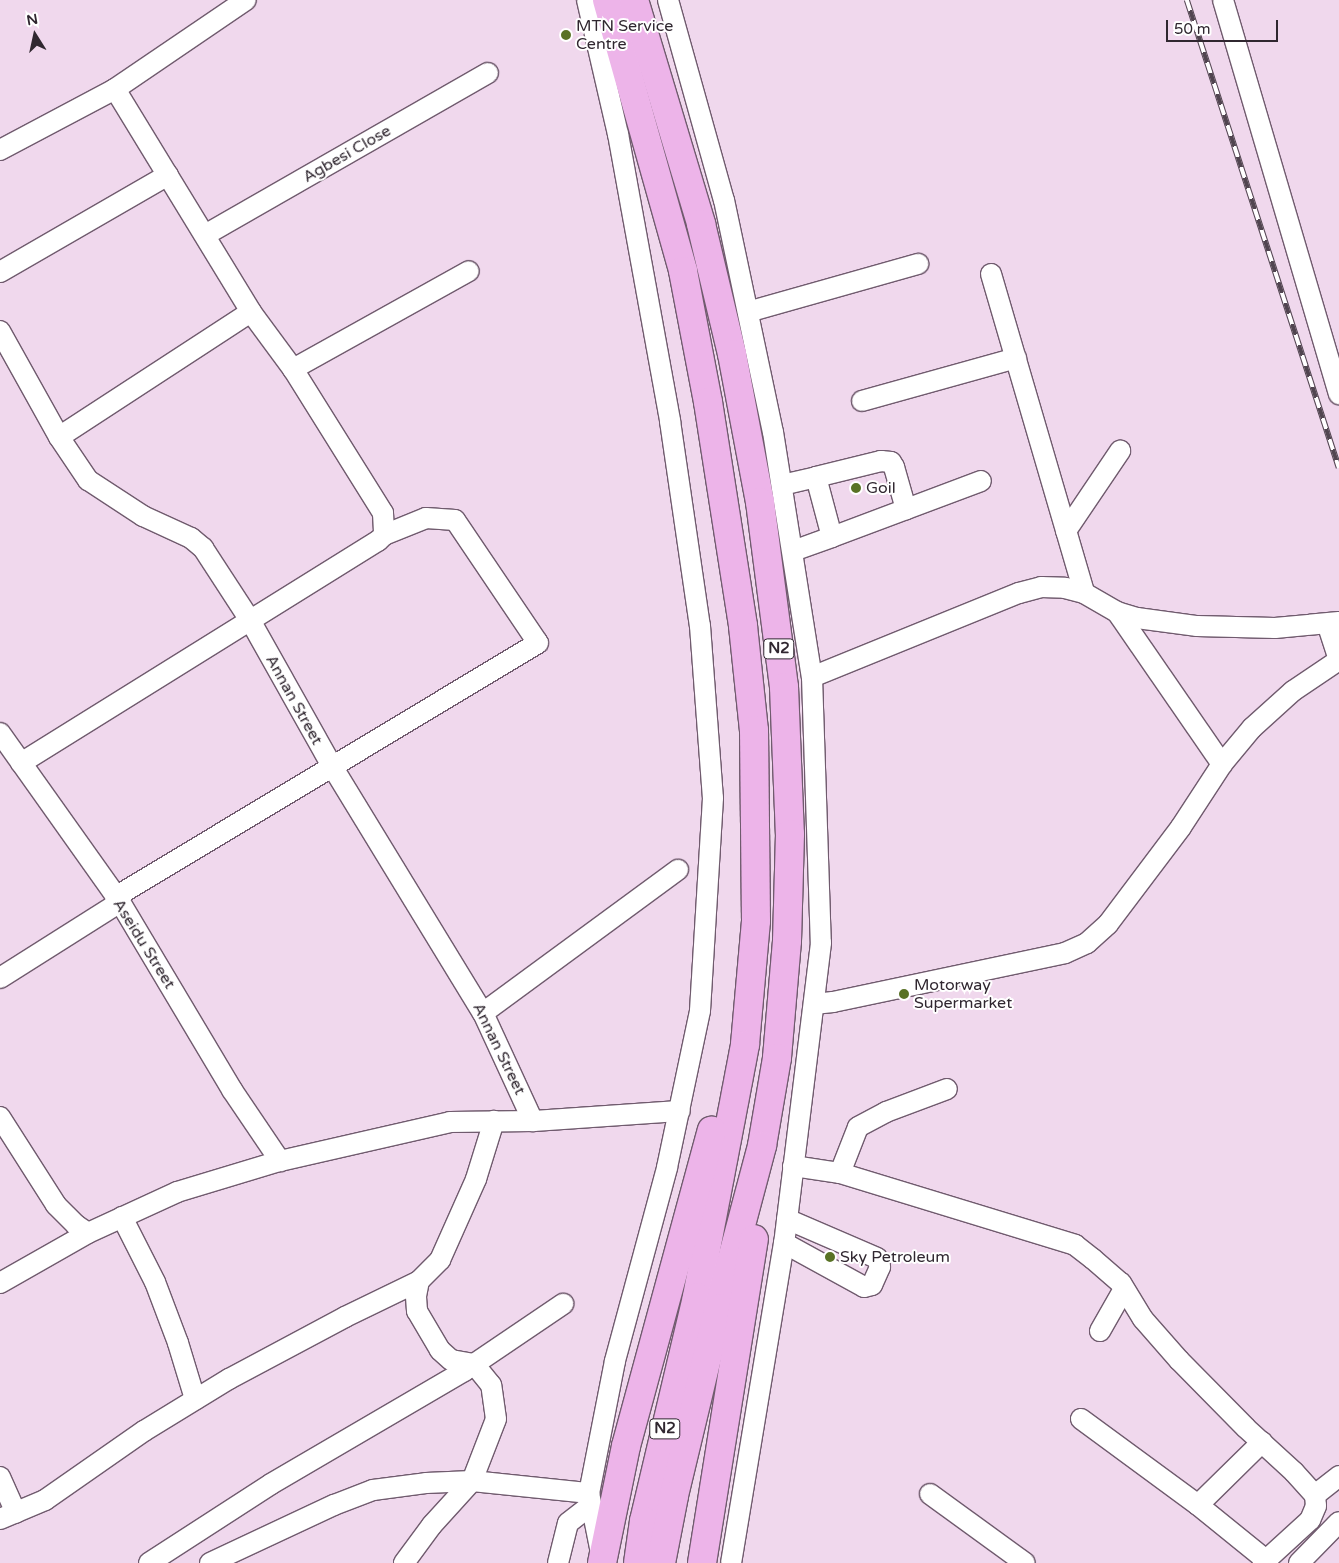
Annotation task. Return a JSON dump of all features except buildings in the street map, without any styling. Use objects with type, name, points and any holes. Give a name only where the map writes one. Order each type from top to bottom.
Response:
[{"type":"highway","name":"N2","points":[[607,0],[680,262],[708,402],[743,626],[754,730],[756,921],[745,1045],[708,1302],[661,1563]]},
{"type":"highway","name":"N2","points":[[634,0],[701,224],[732,354],[760,502],[784,687],[790,834],[787,941],[777,1058],[762,1146],[708,1302],[644,1521],[638,1563]]},
{"type":"highway","points":[[602,1561],[626,1446],[714,1125],[746,945],[756,921]]},
{"type":"highway","points":[[702,1563],[761,1194],[762,1146]]},
{"type":"street","points":[[0,150],[115,89],[246,0]]},
{"type":"street","points":[[586,0],[618,134],[670,421],[700,626],[713,798],[700,1011],[667,1168],[615,1361],[590,1499],[602,1561]]},
{"type":"street","points":[[668,0],[724,200],[748,312],[773,432],[812,676],[821,943],[784,1243],[731,1563]]},
{"type":"street","points":[[1223,0],[1339,394]]},
{"type":"street","name":"Agbesi Close","points":[[205,235],[488,73]]},
{"type":"street","points":[[115,89],[252,312],[293,370],[382,513],[384,535]]},
{"type":"street","points":[[0,272],[168,175]]},
{"type":"street","points":[[748,312],[918,264]]},
{"type":"street","points":[[293,370],[469,271]]},
{"type":"street","points":[[991,274],[1084,593]]},
{"type":"street","points":[[59,437],[252,312]]},
{"type":"street","name":"Annan Street","points":[[0,330],[59,437],[88,480],[143,516],[191,538],[203,548],[250,620],[332,766],[483,1013],[533,1121]]},
{"type":"street","points":[[862,401],[1016,358]]},
{"type":"street","points":[[1066,531],[1120,451]]},
{"type":"street","points":[[782,485],[881,461],[890,462],[894,467],[906,509]]},
{"type":"street","points":[[816,477],[832,537]]},
{"type":"street","points":[[793,551],[980,481]]},
{"type":"street","points":[[0,978],[117,900],[332,766],[538,643],[455,520],[426,518],[384,535],[378,541],[21,763]]},
{"type":"street","points":[[812,676],[1019,593],[1041,587],[1066,588],[1084,593],[1116,612],[1137,618],[1197,626],[1275,628],[1333,623],[1339,660],[1280,703],[1252,728],[1222,764],[1181,827],[1108,924],[1087,943],[1065,953],[833,1002],[814,1004]]},
{"type":"street","points":[[1116,612],[1222,764]]},
{"type":"street","name":"Aseidu Street","points":[[1,739],[21,763],[117,900],[232,1090],[280,1161]]},
{"type":"street","points":[[483,1013],[678,870]]},
{"type":"street","points":[[840,1174],[858,1127],[886,1112],[947,1088]]},
{"type":"street","points":[[0,1283],[88,1233],[177,1192],[280,1161],[450,1122],[533,1121],[680,1111]]},
{"type":"street","points":[[0,1117],[56,1205],[76,1225],[88,1233]]},
{"type":"street","points":[[0,1477],[8,1516],[45,1500],[144,1431],[195,1399],[345,1317],[419,1281],[440,1260],[476,1179],[494,1121]]},
{"type":"street","points":[[793,1166],[840,1174],[1075,1245],[1121,1283],[1143,1319],[1179,1360],[1294,1472],[1315,1496],[1316,1506],[1310,1520],[1265,1562],[1198,1505],[1081,1419]]},
{"type":"street","points":[[122,1217],[155,1282],[178,1343],[195,1399]]},
{"type":"street","points":[[784,1243],[864,1287],[872,1285],[880,1267],[877,1258],[787,1219]]},
{"type":"street","points":[[404,1563],[432,1525],[472,1481],[496,1419],[492,1385],[474,1364],[451,1360],[440,1350],[417,1311],[419,1281]]},
{"type":"street","points":[[1100,1331],[1124,1289]]},
{"type":"street","points":[[149,1563],[271,1484],[474,1364],[563,1304]]},
{"type":"street","points":[[1198,1505],[1262,1442]]},
{"type":"street","points":[[1315,1496],[1339,1476]]},
{"type":"street","points":[[210,1563],[334,1505],[373,1490],[472,1481],[590,1499]]},
{"type":"street","points":[[930,1494],[1025,1563]]},
{"type":"street","points":[[558,1563],[568,1523],[590,1499]]},
{"type":"street","points":[[1299,1563],[1339,1522]]},
{"type":"railway","points":[[1187,0],[1339,468]]},
{"type":"place","name":"MTN Service Centre","points":[[566,35]]},
{"type":"place","name":"Goil","points":[[856,488]]},
{"type":"place","name":"Motorway Supermarket","points":[[904,994]]},
{"type":"place","name":"Sky Petroleum","points":[[830,1257]]}]
